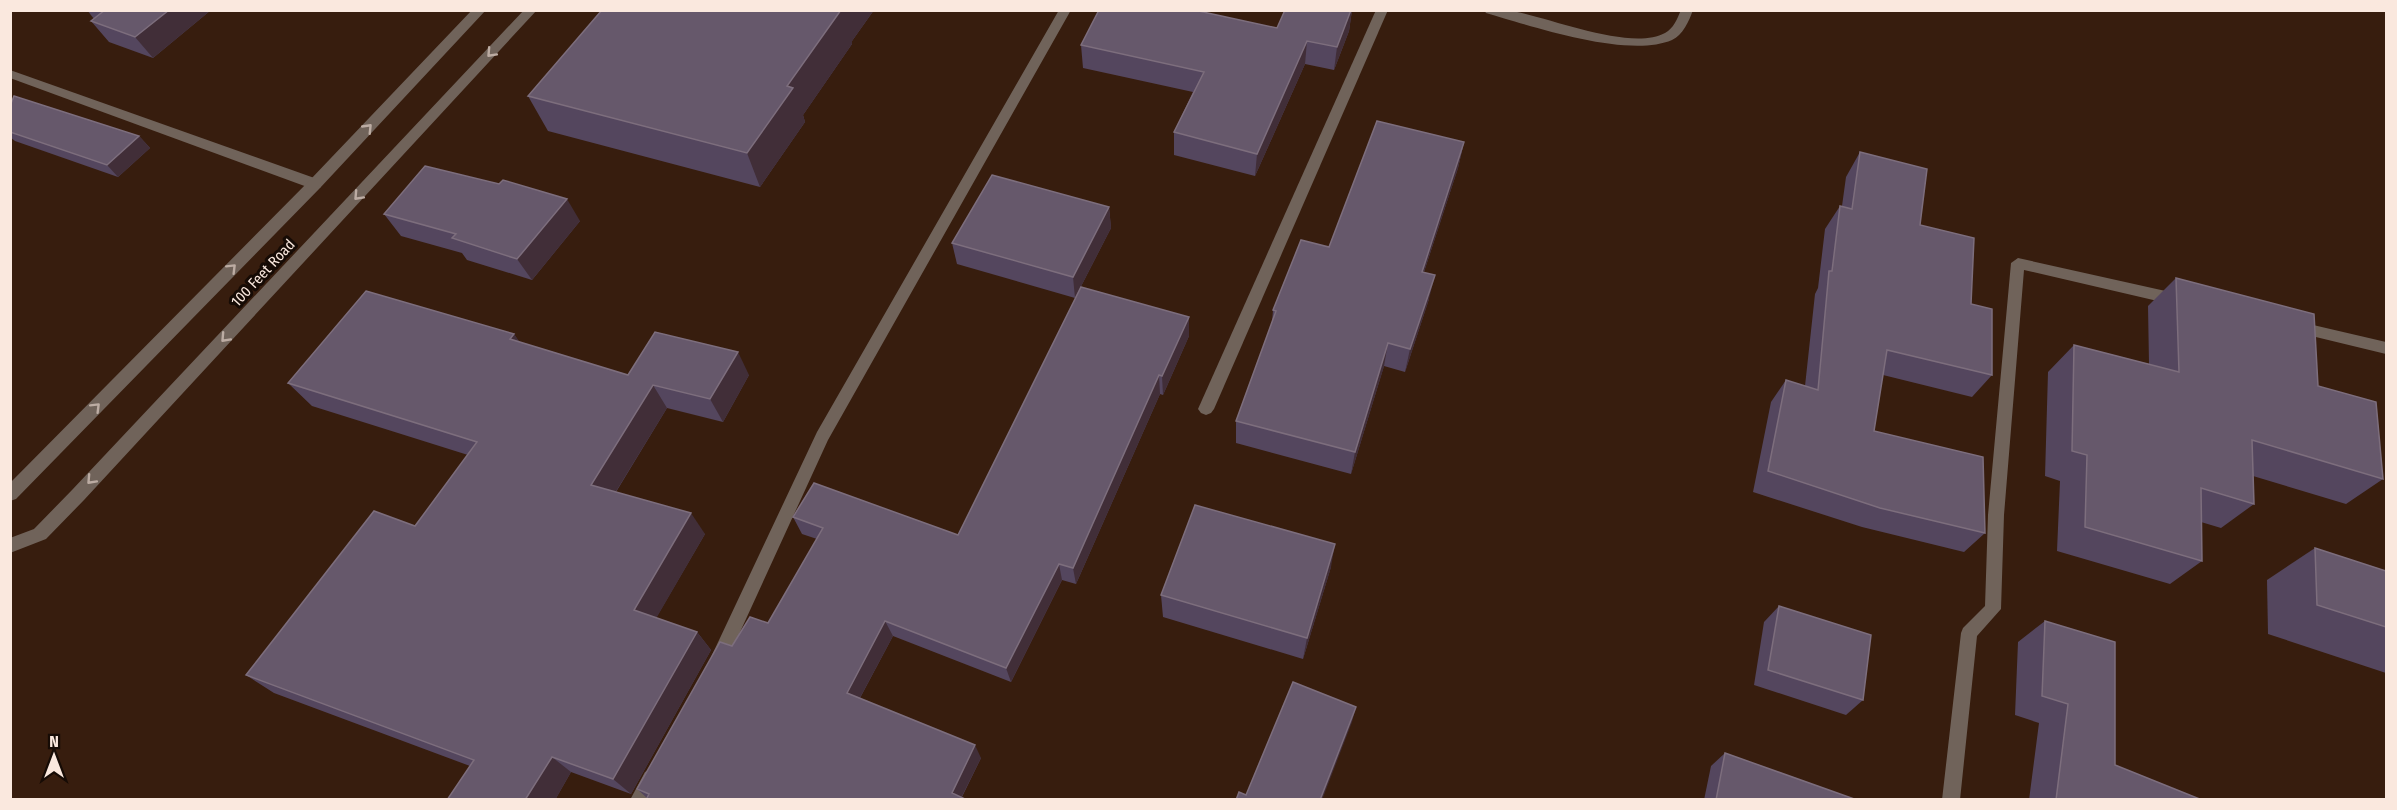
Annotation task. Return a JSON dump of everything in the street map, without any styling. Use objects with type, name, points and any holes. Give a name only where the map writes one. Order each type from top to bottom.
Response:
[{"type":"street","name":"100 Feet Road","points":[[10,494],[315,184],[480,10]]},
{"type":"street","name":"100 Feet Road","points":[[10,546],[40,534],[531,10]]},
{"type":"street","points":[[708,678],[725,647],[822,437],[1065,10]]},
{"type":"street","points":[[1206,409],[1382,10]]},
{"type":"street","points":[[1490,10],[1622,41],[1652,42],[1670,36],[1681,26],[1687,10]]},
{"type":"street","points":[[13,74],[315,184]]},
{"type":"street","points":[[1951,800],[1969,633],[1993,609],[1996,515],[2018,263],[2191,303]]},
{"type":"street","points":[[2283,324],[2386,348]]},
{"type":"street","points":[[639,800],[656,769]]},
{"type":"building","points":[[105,10],[169,10],[135,37],[91,21]]},
{"type":"building","points":[[602,10],[841,10],[787,86],[793,88],[747,153],[528,96]]},
{"type":"building","points":[[1099,10],[1194,10],[1277,28],[1285,10],[1351,10],[1337,47],[1307,41],[1257,154],[1174,132],[1204,72],[1081,45]]},
{"type":"building","points":[[14,96],[139,136],[107,165],[10,132],[10,106]]},
{"type":"building","points":[[1377,121],[1464,142],[1422,272],[1435,275],[1410,349],[1388,343],[1355,452],[1236,421],[1276,311],[1273,310],[1301,240],[1329,247]]},
{"type":"building","points":[[1860,152],[1927,169],[1920,225],[1974,238],[1971,304],[1992,309],[1992,375],[1887,350],[1874,431],[1983,457],[1985,533],[1880,508],[1768,471],[1786,380],[1818,390],[1829,271],[1832,271],[1840,206],[1852,209]]},
{"type":"building","points":[[425,166],[499,184],[503,180],[567,199],[517,259],[452,238],[456,234],[384,214]]},
{"type":"building","points":[[992,175],[1109,207],[1073,277],[952,243]]},
{"type":"building","points":[[2176,278],[2314,314],[2318,386],[2376,402],[2383,479],[2252,440],[2254,504],[2201,488],[2202,561],[2085,527],[2087,455],[2072,451],[2074,345],[2179,372]]},
{"type":"building","points":[[1081,287],[1189,317],[1162,376],[1159,375],[1073,568],[1059,564],[1006,668],[885,621],[847,693],[975,745],[952,793],[967,800],[646,800],[649,794],[637,789],[720,642],[732,646],[750,617],[768,623],[823,528],[793,517],[814,483],[958,535]]},
{"type":"building","points":[[366,291],[514,334],[510,339],[628,375],[655,332],[738,352],[710,399],[653,385],[591,485],[691,513],[634,610],[697,632],[613,779],[552,757],[525,800],[447,800],[474,760],[246,675],[374,511],[415,526],[477,442],[288,383]]},
{"type":"building","points":[[1195,505],[1335,544],[1307,638],[1161,595]]},
{"type":"building","points":[[2315,548],[2386,571],[2386,627],[2317,605]]},
{"type":"building","points":[[1779,606],[1871,635],[1863,700],[1768,670]]},
{"type":"building","points":[[2045,621],[2115,642],[2115,765],[2202,800],[2056,800],[2068,704],[2042,696]]},
{"type":"building","points":[[1293,682],[1356,707],[1320,800],[1236,800],[1239,792],[1246,795]]},
{"type":"building","points":[[1725,753],[1857,800],[1716,800]]}]
